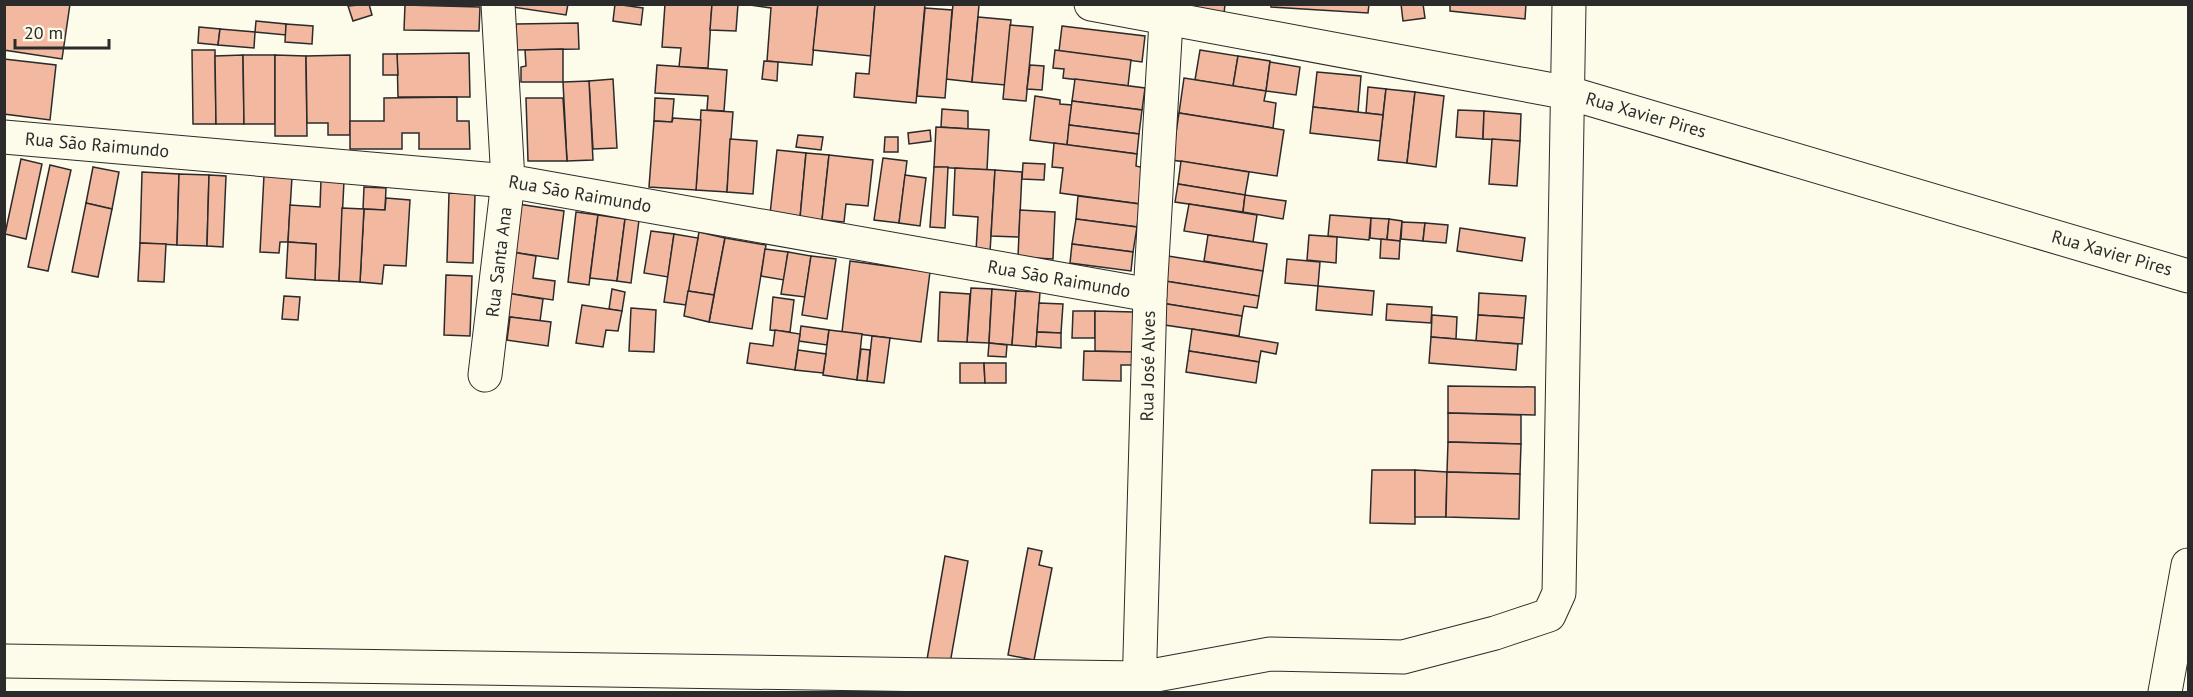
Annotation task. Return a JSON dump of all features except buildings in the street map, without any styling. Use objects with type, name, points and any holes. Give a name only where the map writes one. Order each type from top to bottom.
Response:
[{"type":"street","name":"Rua Santa Ana","points":[[485,375],[508,181],[498,4]]},
{"type":"street","name":"Rua Xavier Pires","points":[[1091,4],[1166,12],[1569,93],[2188,276]]},
{"type":"street","points":[[4,661],[1139,685],[1270,654],[1403,657],[1495,633],[1549,615],[1559,593],[1569,4]]},
{"type":"street","name":"Rua José Alves","points":[[1139,685],[1150,295],[1166,12]]},
{"type":"street","name":"Rua São Raimundo","points":[[4,137],[508,181],[1150,295]]},
{"type":"street","points":[[2165,693],[2188,565]]}]
